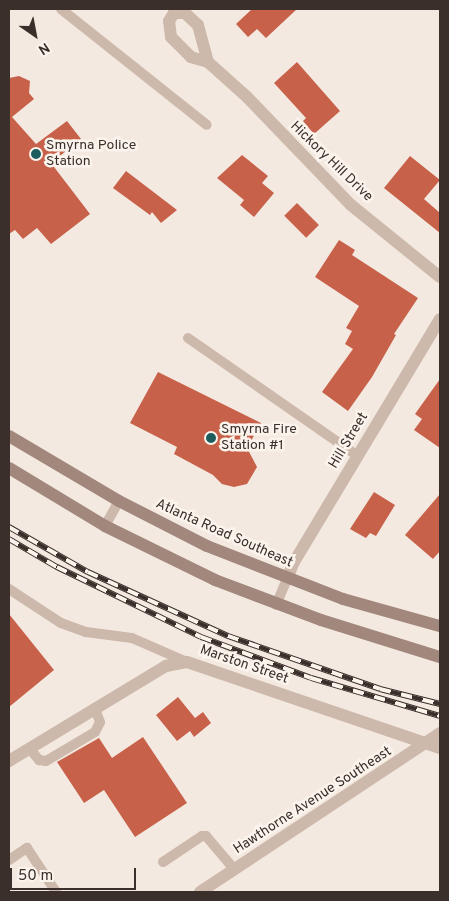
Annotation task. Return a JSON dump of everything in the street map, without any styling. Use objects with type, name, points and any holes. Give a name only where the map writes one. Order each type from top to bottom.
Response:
[{"type":"main road","name":"Atlanta Road Southeast","points":[[9,436],[119,501],[207,546],[287,579],[343,599],[440,626]]},
{"type":"main road","points":[[9,468],[105,526],[192,570],[276,605],[440,657]]},
{"type":"street","name":"Hickory Hill Drive","points":[[208,62],[247,97],[351,205],[440,277]]},
{"type":"street","name":"Hill Street","points":[[287,579],[440,319]]},
{"type":"street","name":"Marston Street","points":[[9,761],[166,666],[187,662],[434,746]]},
{"type":"street","name":"Hawthorne Avenue Southeast","points":[[200,892],[234,869],[434,746],[440,733]]},
{"type":"lane","points":[[61,9],[207,125]]},
{"type":"lane","points":[[188,338],[358,456]]},
{"type":"lane","points":[[105,526],[119,501]]},
{"type":"lane","points":[[276,605],[287,579]]},
{"type":"lane","points":[[9,589],[61,623],[86,632],[132,638],[187,662]]},
{"type":"lane","points":[[29,748],[39,760],[46,761],[95,732],[100,722],[95,709]]},
{"type":"lane","points":[[163,862],[202,836],[206,836],[234,869]]},
{"type":"lane","points":[[9,860],[27,848],[56,892]]},
{"type":"building","points":[[252,9],[297,9],[266,38],[257,29],[248,37],[236,24]]},
{"type":"building","points":[[297,62],[340,111],[314,134],[303,121],[306,118],[274,83]]},
{"type":"building","name":"Smyrna Police Station","points":[[19,76],[30,81],[29,93],[34,99],[12,117],[36,144],[67,121],[81,139],[51,163],[90,214],[51,244],[37,228],[23,239],[15,230],[9,234],[9,78]]},
{"type":"building","points":[[242,155],[268,176],[262,183],[274,193],[254,217],[240,205],[244,200],[217,178]]},
{"type":"building","points":[[410,156],[440,180],[424,199],[440,213],[440,233],[384,188]]},
{"type":"building","points":[[126,171],[177,210],[161,223],[152,212],[150,215],[113,188]]},
{"type":"building","points":[[297,203],[319,225],[306,238],[284,216]]},
{"type":"building","points":[[339,240],[355,250],[352,255],[418,298],[394,334],[396,335],[372,377],[348,411],[322,392],[353,349],[345,344],[352,331],[346,328],[359,306],[315,277]]},
{"type":"building","points":[[158,372],[261,423],[247,448],[257,467],[247,484],[234,487],[222,484],[213,475],[174,454],[177,447],[130,423]]},
{"type":"building","points":[[440,379],[440,448],[414,430],[422,419],[415,414]]},
{"type":"building","points":[[374,492],[395,505],[376,536],[370,533],[366,538],[350,529]]},
{"type":"building","points":[[440,494],[440,551],[433,559],[405,535]]},
{"type":"building","points":[[9,614],[54,670],[9,707]]},
{"type":"building","points":[[178,697],[195,718],[203,712],[211,723],[194,737],[190,731],[177,741],[156,715]]},
{"type":"building","points":[[143,737],[187,803],[135,837],[104,790],[84,803],[57,762],[99,738],[112,758]]},
{"type":"railway","points":[[9,527],[88,572],[228,636],[380,689],[440,704]]},
{"type":"railway","points":[[9,539],[57,567],[201,637],[311,678],[440,716]]},
{"type":"place","name":"Smyrna Police Station","points":[[36,154]]},
{"type":"place","name":"Smyrna Fire Station #1","points":[[211,438]]}]
